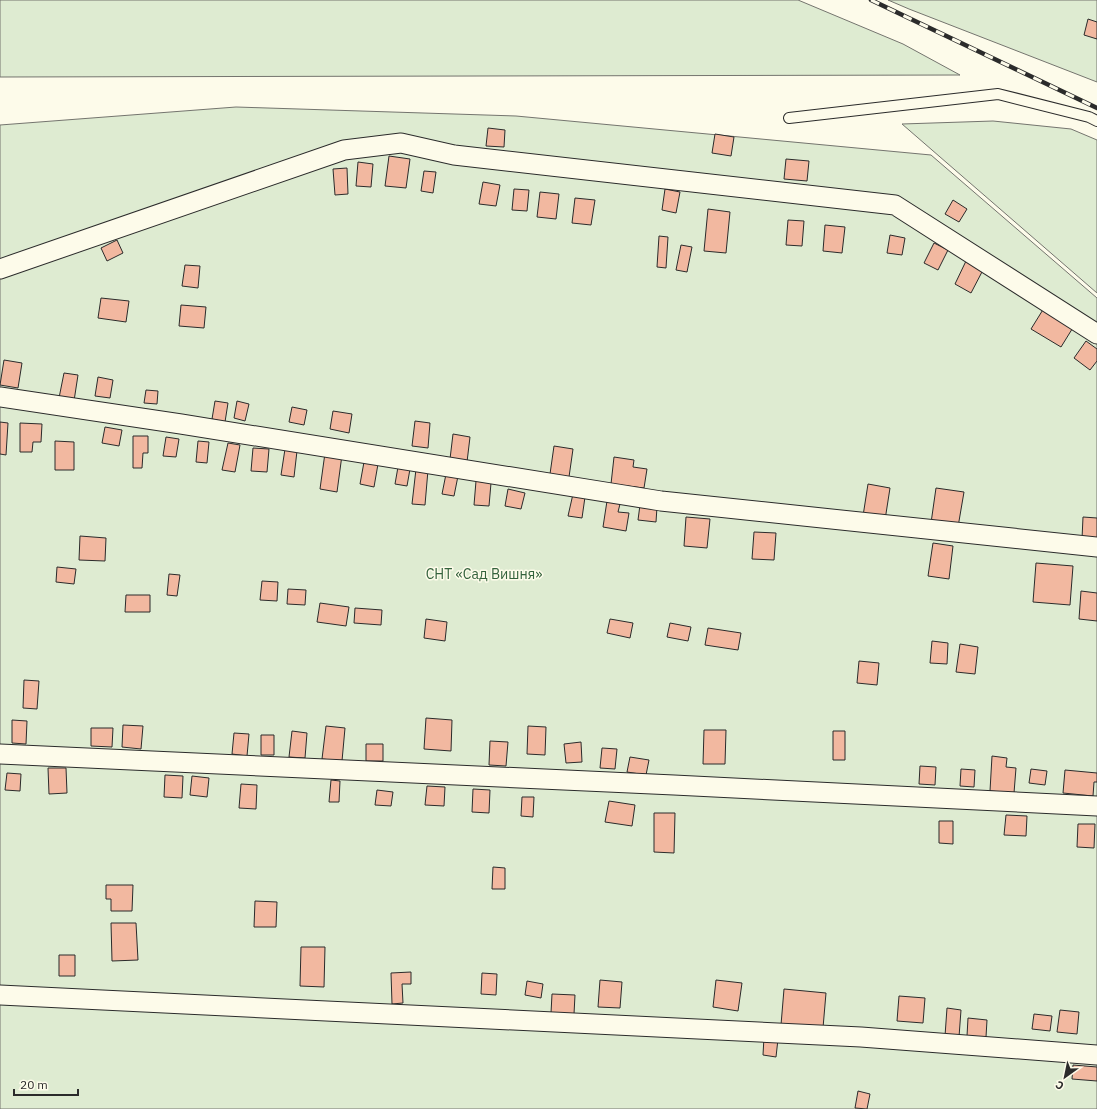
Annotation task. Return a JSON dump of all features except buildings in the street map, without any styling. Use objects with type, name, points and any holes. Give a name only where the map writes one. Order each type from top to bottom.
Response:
[{"type":"street","points":[[0,269],[344,150],[400,143],[454,155],[895,205],[1097,334]]},
{"type":"street","points":[[0,397],[181,424],[661,501],[1097,547]]},
{"type":"street","points":[[0,754],[1097,806]]},
{"type":"street","points":[[0,995],[861,1037],[1097,1055]]},
{"type":"lane","points":[[789,118],[998,94],[1088,117],[1097,121]]},
{"type":"green space","points":[[0,0],[798,0],[903,44],[960,75],[0,77]]},
{"type":"green space","points":[[888,0],[1097,0],[1097,82],[909,9]]},
{"type":"green space","name":"СНТ «Сад Вишня»","points":[[236,107],[516,116],[931,155],[1097,298],[1097,1109],[0,1109],[0,125]]},
{"type":"green space","points":[[993,121],[1071,129],[1097,140],[1097,293],[902,124]]},
{"type":"railway","points":[[871,0],[1097,108]]}]
